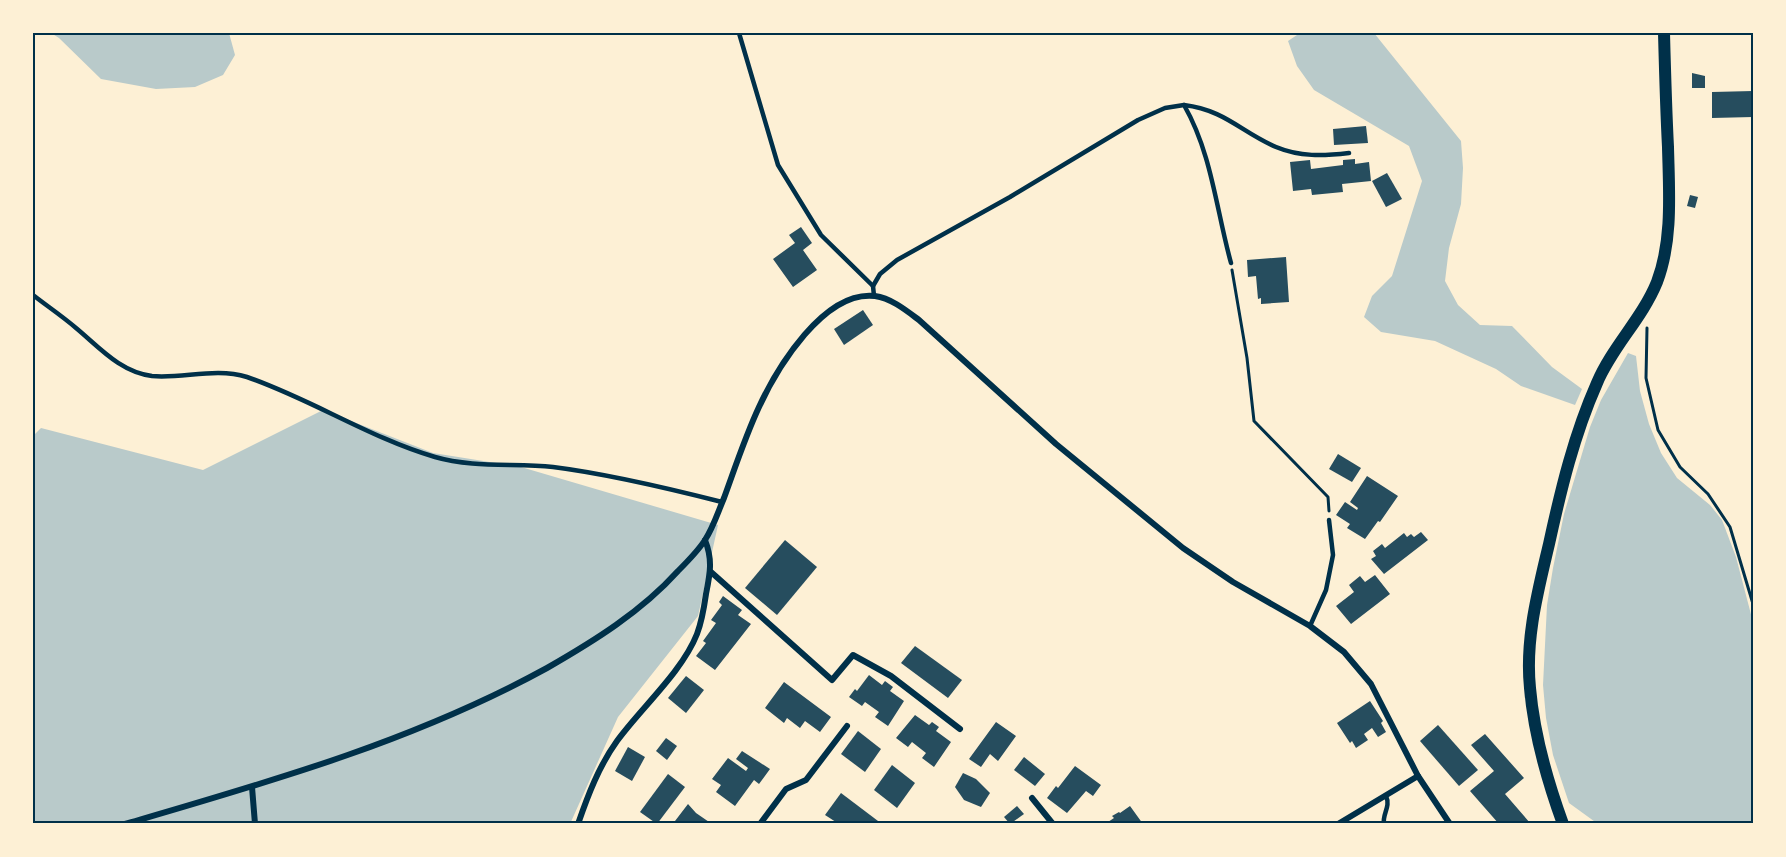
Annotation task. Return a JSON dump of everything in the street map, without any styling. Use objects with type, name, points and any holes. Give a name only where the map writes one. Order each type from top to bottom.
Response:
[{"type":"main road","points":[[1563,824],[1549,785],[1537,736],[1531,697],[1529,660],[1533,612],[1557,510],[1580,427],[1606,366],[1657,282],[1666,248],[1669,184],[1664,33]]},
{"type":"street","points":[[125,824],[252,788],[370,748],[440,720],[510,688],[585,646],[621,621],[657,593],[705,540],[759,406],[804,335],[830,309],[845,302],[874,296],[896,304],[919,320],[1056,444],[1183,548],[1233,582],[1310,626],[1344,652],[1371,684],[1418,776],[1450,824]]},
{"type":"street","points":[[578,824],[607,757],[690,648],[701,621],[711,572],[711,554],[705,540]]},
{"type":"street","points":[[711,572],[832,680],[854,655],[891,676],[960,729]]},
{"type":"street","points":[[760,824],[786,789],[806,780],[847,726]]},
{"type":"street","points":[[1338,824],[1418,776]]},
{"type":"street","points":[[252,788],[255,824]]},
{"type":"street","points":[[1032,798],[1053,824]]},
{"type":"lane","points":[[739,33],[778,165],[821,235],[873,286]]},
{"type":"lane","points":[[1184,105],[1210,169],[1231,262]]},
{"type":"lane","points":[[874,296],[873,286],[880,274],[892,264],[1104,140],[1155,112],[1174,106],[1184,105],[1214,112],[1275,146],[1289,151],[1318,156],[1349,153]]},
{"type":"lane","points":[[33,295],[109,357],[136,373],[166,377],[211,373],[244,376],[434,457],[474,464],[530,465],[580,471],[722,502]]},
{"type":"lane","points":[[1310,626],[1326,590],[1333,555],[1329,520]]},
{"type":"lane","points":[[1383,822],[1388,807],[1386,796]]},
{"type":"path","points":[[1231,262],[1247,358],[1254,421],[1328,497],[1329,520]]},
{"type":"path","points":[[1639,315],[1645,319],[1647,324],[1646,378],[1658,430],[1680,467],[1707,494],[1730,526],[1753,604]]},
{"type":"shaded area","points":[[51,33],[229,33],[235,55],[223,75],[195,87],[156,89],[101,79]]},
{"type":"shaded area","points":[[1300,33],[1374,33],[1461,141],[1463,168],[1461,204],[1449,248],[1445,281],[1458,305],[1480,325],[1512,326],[1552,367],[1582,389],[1575,405],[1521,386],[1496,369],[1435,341],[1381,332],[1364,317],[1372,296],[1392,276],[1422,181],[1409,146],[1314,90],[1297,66],[1288,41]]},
{"type":"shaded area","points":[[1628,353],[1636,356],[1640,391],[1649,424],[1661,453],[1677,478],[1710,505],[1722,520],[1736,557],[1753,622],[1753,824],[1598,824],[1569,803],[1553,755],[1543,685],[1547,605],[1553,568],[1564,514],[1590,427],[1601,400]]},
{"type":"shaded area","points":[[323,410],[433,453],[521,467],[718,525],[698,616],[618,717],[570,824],[256,822],[255,824],[33,824],[33,436],[41,428],[203,470]]},
{"type":"building","points":[[1692,73],[1705,76],[1705,88],[1692,88]]},
{"type":"building","points":[[1753,91],[1753,117],[1712,118],[1712,92]]},
{"type":"building","points":[[1366,126],[1368,143],[1334,145],[1333,129]]},
{"type":"building","points":[[1355,159],[1355,164],[1369,162],[1371,181],[1342,184],[1343,192],[1312,195],[1311,189],[1293,191],[1290,162],[1310,160],[1311,169],[1343,165],[1343,160]]},
{"type":"building","points":[[1387,173],[1402,199],[1386,207],[1372,181]]},
{"type":"building","points":[[1690,195],[1698,197],[1695,208],[1687,206]]},
{"type":"building","points":[[801,227],[812,243],[803,250],[817,270],[793,287],[773,259],[795,243],[789,235]]},
{"type":"building","points":[[1286,257],[1289,302],[1261,304],[1261,298],[1258,299],[1256,276],[1248,277],[1247,260]]},
{"type":"building","points":[[863,310],[873,325],[844,345],[834,329]]},
{"type":"building","points":[[1338,454],[1361,468],[1352,482],[1329,469]]},
{"type":"building","points":[[1367,476],[1398,496],[1365,539],[1347,528],[1350,524],[1336,515],[1345,502],[1357,510],[1358,508],[1350,502]]},
{"type":"building","points":[[1421,532],[1428,540],[1384,574],[1371,559],[1376,556],[1373,551],[1382,544],[1385,548],[1404,533],[1407,537],[1411,534],[1414,537]]},
{"type":"building","points":[[785,540],[817,567],[777,615],[745,588]]},
{"type":"building","points":[[1375,575],[1390,594],[1351,624],[1336,606],[1354,592],[1349,585],[1360,576],[1365,582]]},
{"type":"building","points":[[723,596],[742,610],[738,615],[751,624],[715,670],[696,656],[706,643],[703,641],[716,623],[711,620],[722,605],[719,602]]},
{"type":"building","points":[[915,646],[962,680],[948,698],[901,663]]},
{"type":"building","points":[[869,675],[882,685],[885,681],[893,687],[890,691],[904,701],[888,726],[875,717],[879,712],[865,702],[862,706],[849,697],[855,689],[857,691]]},
{"type":"building","points":[[686,676],[704,690],[686,713],[668,698]]},
{"type":"building","points":[[784,682],[831,717],[820,732],[805,721],[800,728],[787,718],[784,723],[765,708]]},
{"type":"building","points":[[1370,701],[1383,721],[1381,723],[1386,732],[1378,737],[1372,728],[1364,734],[1368,740],[1356,748],[1337,723]]},
{"type":"building","points":[[915,715],[929,725],[932,722],[939,727],[936,731],[951,742],[934,767],[922,758],[926,753],[912,742],[908,747],[896,738]]},
{"type":"building","points":[[996,722],[1016,736],[998,761],[990,754],[981,767],[969,759]]},
{"type":"building","points":[[1438,725],[1478,770],[1459,786],[1420,741]]},
{"type":"building","points":[[858,731],[881,749],[865,772],[841,754]]},
{"type":"building","points":[[1485,734],[1524,778],[1505,794],[1529,824],[1499,824],[1470,791],[1494,771],[1471,745]]},
{"type":"building","points":[[666,738],[677,746],[667,760],[656,751]]},
{"type":"building","points":[[628,747],[645,757],[632,781],[615,771]]},
{"type":"building","points":[[742,751],[770,769],[759,784],[754,780],[735,806],[716,792],[721,785],[712,779],[728,758],[746,771],[748,768],[736,759]]},
{"type":"building","points":[[1024,757],[1045,774],[1035,786],[1014,770]]},
{"type":"building","points":[[892,765],[915,783],[897,808],[874,790]]},
{"type":"building","points":[[1075,766],[1101,785],[1093,796],[1086,791],[1067,813],[1047,798]]},
{"type":"building","points":[[963,773],[976,779],[990,793],[981,807],[964,800],[955,787]]},
{"type":"building","points":[[668,774],[685,787],[657,824],[640,812]]},
{"type":"building","points":[[841,793],[882,824],[839,824],[825,815]]},
{"type":"building","points":[[688,804],[712,824],[679,824],[675,821]]},
{"type":"building","points":[[1017,806],[1024,814],[1010,824],[1004,817]]},
{"type":"building","points":[[1130,806],[1143,824],[1109,824],[1108,822],[1114,818],[1112,816]]}]
